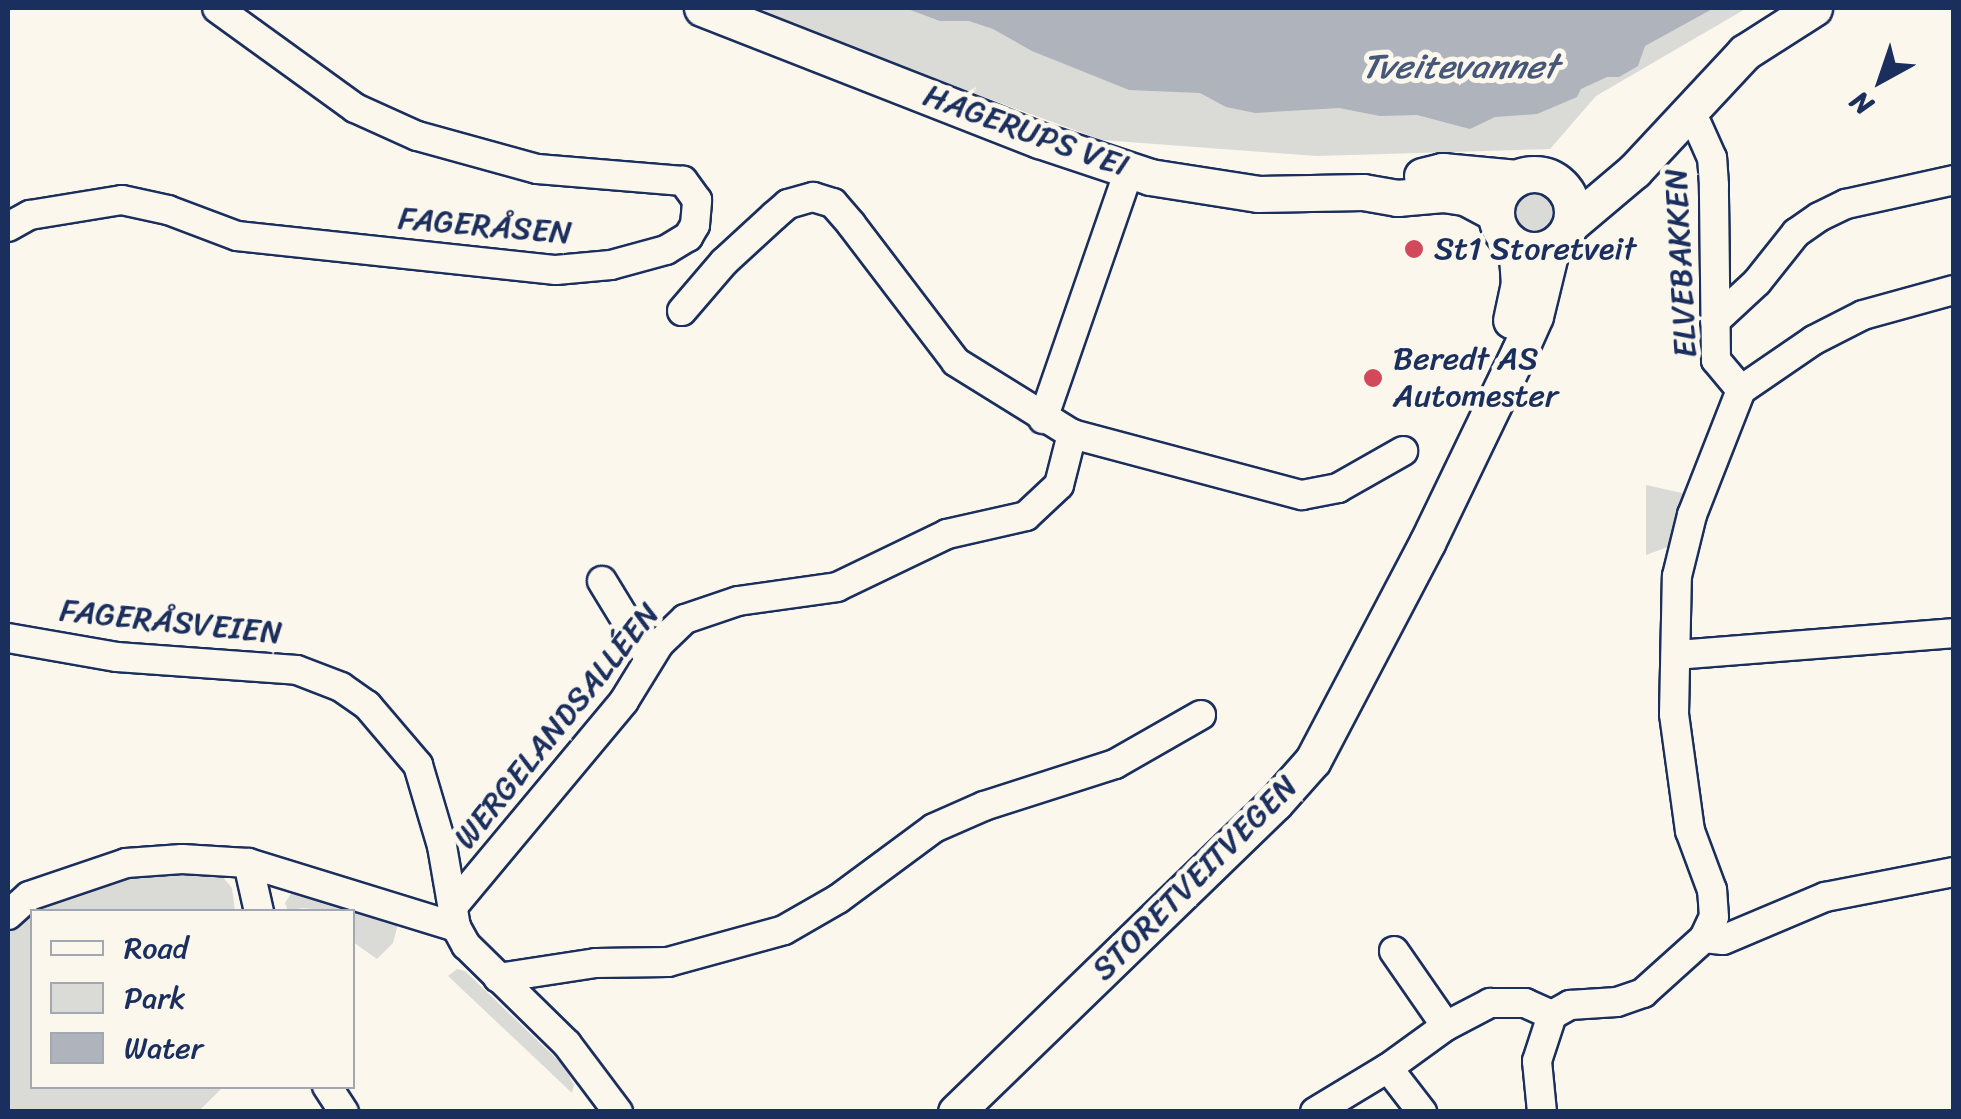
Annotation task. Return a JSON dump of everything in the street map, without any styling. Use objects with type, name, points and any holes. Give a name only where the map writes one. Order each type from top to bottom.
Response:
[{"type":"main road","name":"HAGERUPS VEI","points":[[702,8],[1129,171],[1194,186],[1258,194],[1363,192],[1396,198],[1466,197],[1503,228]]},
{"type":"main road","points":[[1660,140],[1591,175],[1572,179],[1531,177],[1501,192],[1503,228],[1530,250],[1561,236],[1636,170],[1745,52],[1814,8]]},
{"type":"main road","name":"HAGERUPS VEI","points":[[1363,192],[1442,171],[1531,177]]},
{"type":"main road","points":[[1531,177],[1565,190],[1570,201],[1561,236]]},
{"type":"main road","name":"STORETVEITVEGEN","points":[[1389,611],[1411,548],[1512,318],[1519,282],[1517,256],[1503,228]]},
{"type":"main road","name":"STORETVEITVEGEN","points":[[956,1112],[1274,803],[1312,760],[1519,352],[1561,236]]},
{"type":"street","name":"FAGERÅSEN","points":[[8,228],[30,215],[122,200],[168,210],[252,238],[556,270],[611,265],[666,250],[688,237],[696,225],[697,200],[683,181],[537,170],[417,136],[356,108],[216,8]]},
{"type":"street","name":"ELVEBAKKEN","points":[[1697,126],[1712,158],[1716,360],[1741,390]]},
{"type":"street","points":[[1042,418],[1129,171]]},
{"type":"street","points":[[1715,321],[1757,282],[1796,233],[1819,217],[1846,204],[1954,180]]},
{"type":"street","points":[[682,311],[724,262],[774,216],[788,204],[812,197],[832,203],[851,224],[956,362],[1072,434],[1302,495],[1338,488],[1403,451]]},
{"type":"street","points":[[1542,1112],[1537,1061],[1552,1015],[1570,1005],[1618,1002],[1643,993],[1709,927],[1712,890],[1690,831],[1674,714],[1681,561],[1692,515],[1741,390],[1814,340],[1863,315],[1954,290]]},
{"type":"street","name":"WERGELANDSALLÉEN","points":[[456,916],[624,701],[648,658],[671,631],[700,612],[738,601],[838,587],[947,534],[1026,516],[1059,485],[1072,434]]},
{"type":"street","points":[[602,580],[648,658]]},
{"type":"street","points":[[1676,655],[1954,633]]},
{"type":"street","name":"FAGERÅSVEIEN","points":[[8,638],[136,659],[297,670],[341,688],[367,705],[418,765],[456,916],[476,958],[566,1044],[618,1112]]},
{"type":"street","points":[[498,978],[596,963],[668,962],[784,930],[828,905],[934,828],[984,806],[1115,764],[1201,715]]},
{"type":"street","points":[[8,914],[29,896],[126,864],[182,859],[248,862],[456,916]]},
{"type":"street","points":[[248,862],[257,909]]},
{"type":"street","points":[[1709,927],[1723,940],[1769,915],[1825,897],[1954,872]]},
{"type":"street","points":[[1394,951],[1446,1026]]},
{"type":"street","points":[[1315,1112],[1388,1068],[1446,1026],[1490,1003],[1525,1003],[1552,1015]]},
{"type":"street","points":[[1388,1068],[1422,1112]]},
{"type":"street","points":[[329,1089],[344,1112]]},
{"type":"green space","points":[[739,8],[1747,8],[1596,96],[1550,149],[1317,156],[1102,140]]},
{"type":"green space","points":[[1535,193],[1549,198],[1554,212],[1549,226],[1535,231],[1521,226],[1516,212],[1521,198]]},
{"type":"green space","points":[[1646,485],[1691,495],[1673,545],[1646,555]]},
{"type":"green space","points":[[185,869],[221,875],[232,888],[235,909],[33,909],[63,890],[122,872]]},
{"type":"green space","points":[[292,892],[399,920],[393,943],[377,959],[355,943],[355,909],[287,909],[285,903]]},
{"type":"green space","points":[[30,911],[30,1089],[221,1089],[199,1111],[8,1111],[8,925]]},
{"type":"green space","points":[[457,969],[465,971],[564,1066],[574,1085],[572,1093],[448,976]]},
{"type":"water","name":"Tveitevannet","points":[[905,8],[1714,8],[1645,46],[1638,66],[1619,77],[1607,77],[1581,89],[1577,97],[1537,114],[1495,117],[1470,129],[1417,115],[1380,116],[1339,108],[1255,113],[1226,107],[1200,93],[1129,90],[1032,51],[993,29],[969,21],[940,21]]},
{"type":"place","name":"St1 Storetveit","points":[[1414,249]]},
{"type":"place","name":"Beredt AS Automester","points":[[1373,378]]}]
